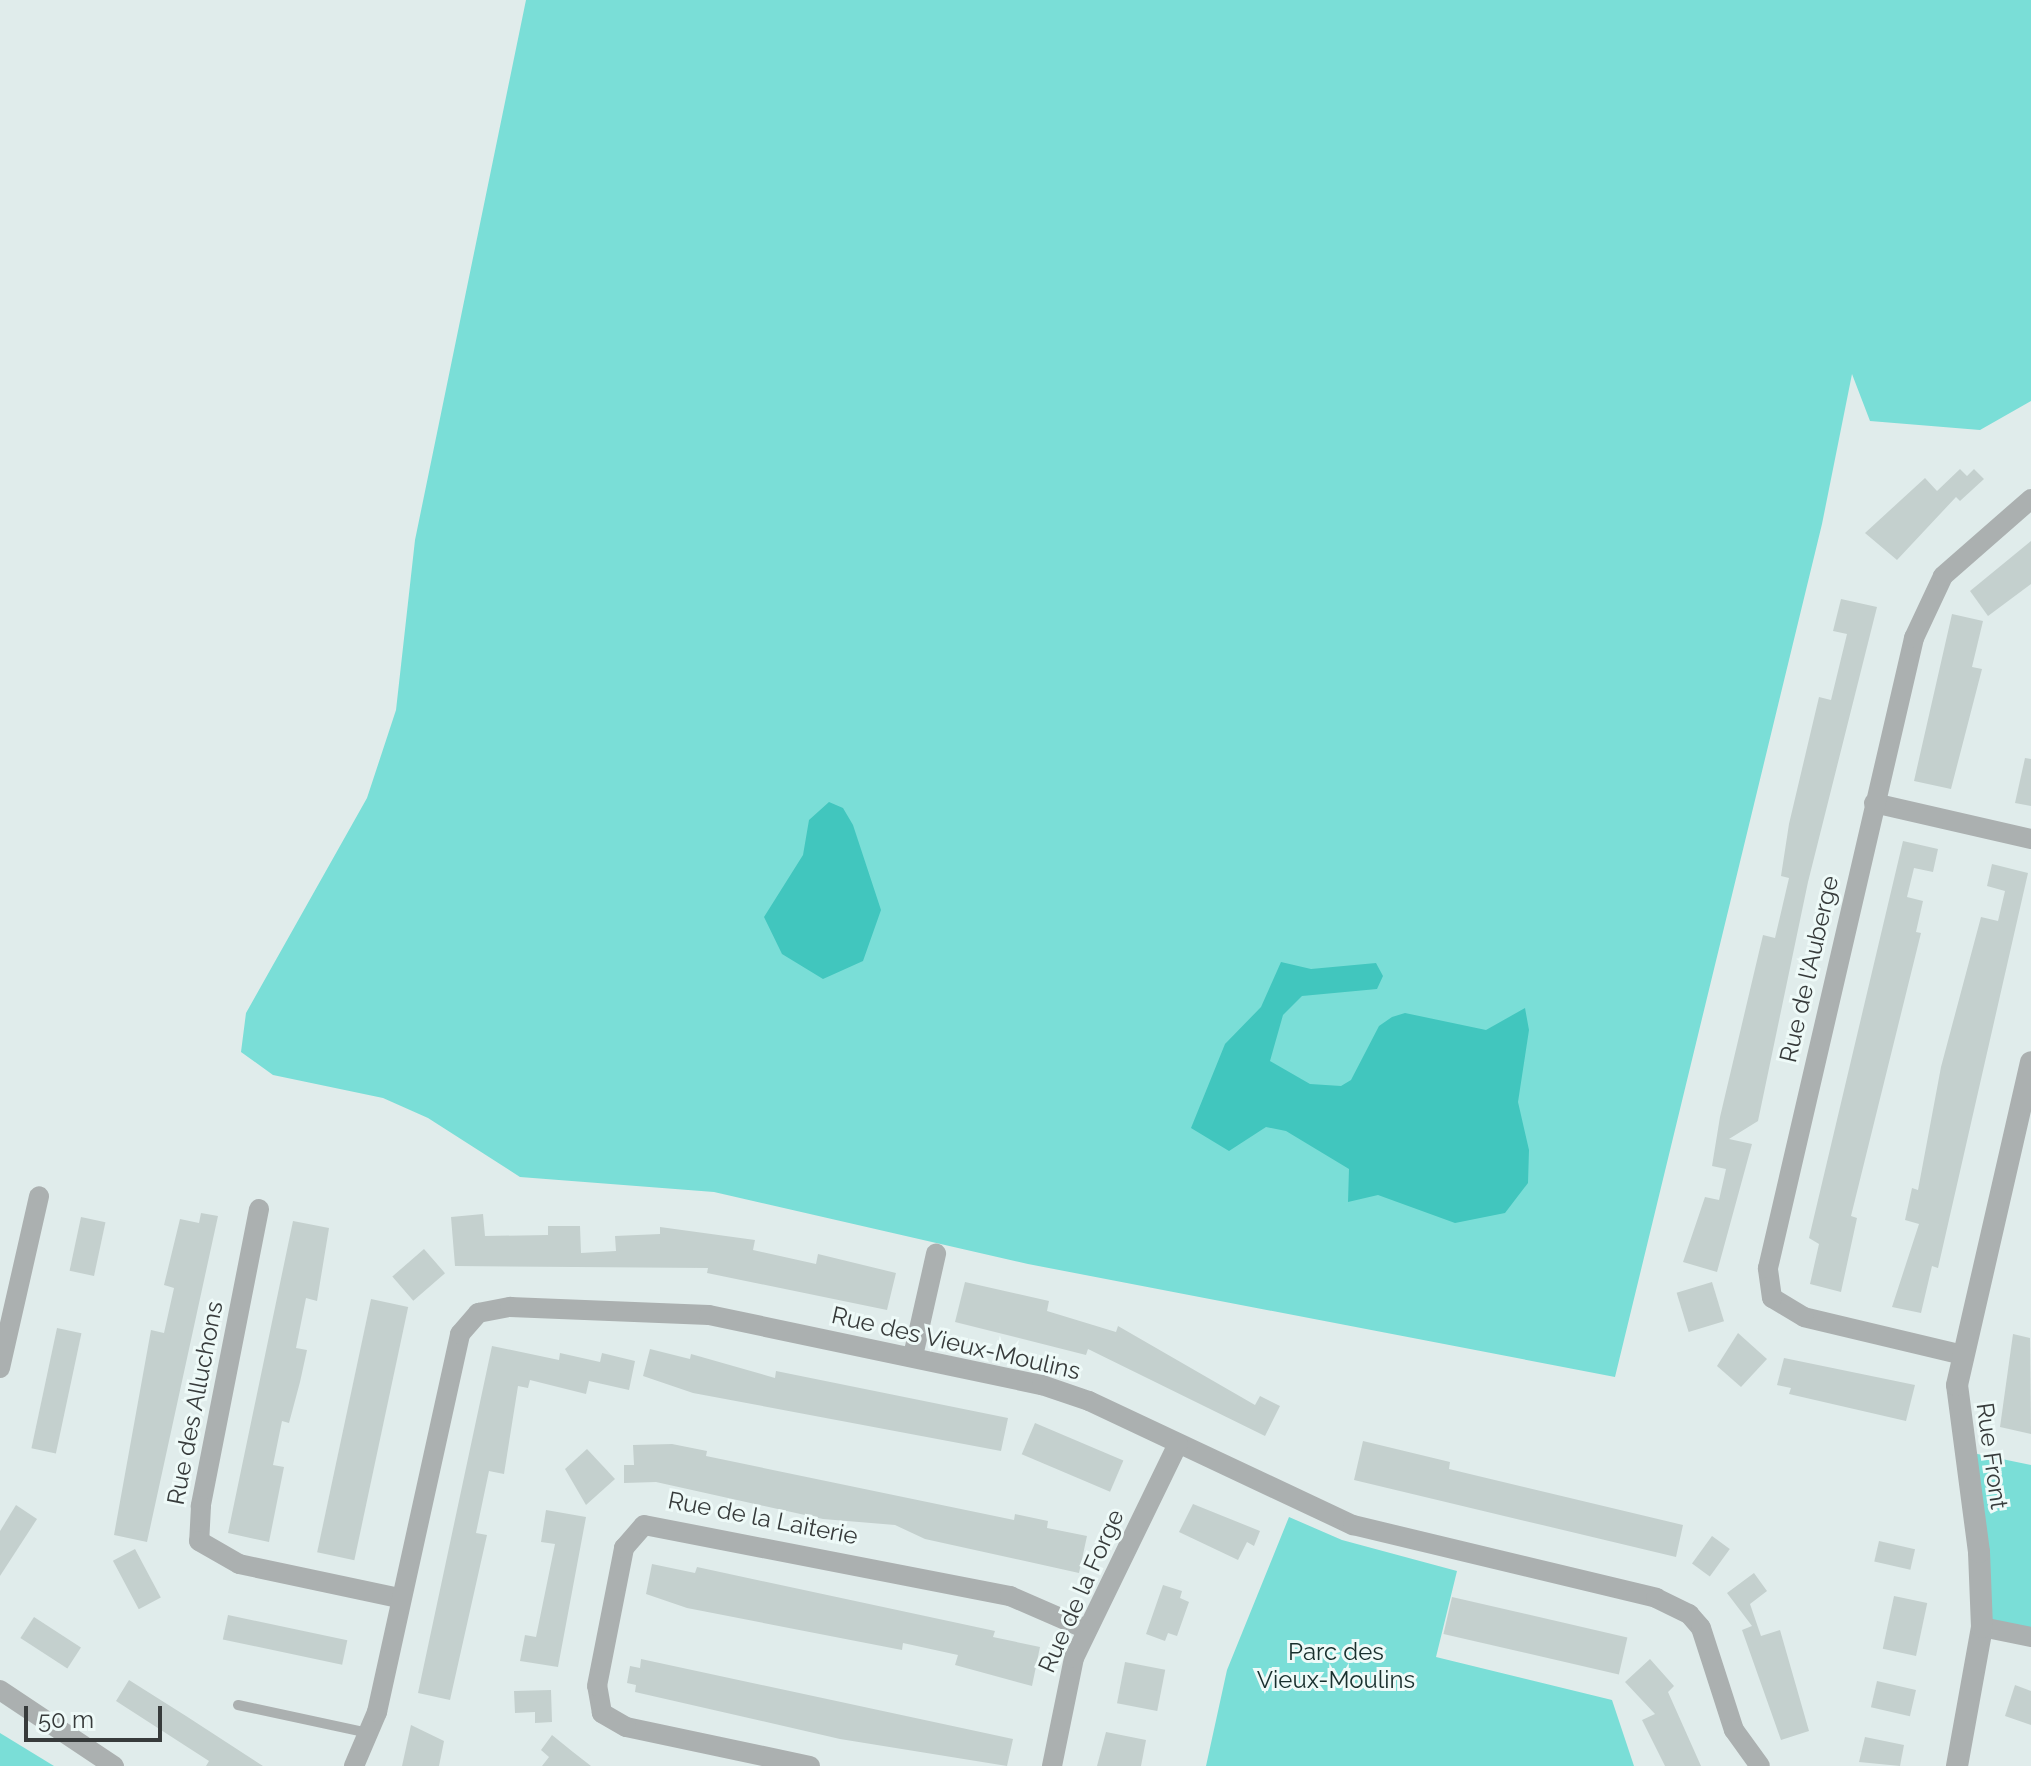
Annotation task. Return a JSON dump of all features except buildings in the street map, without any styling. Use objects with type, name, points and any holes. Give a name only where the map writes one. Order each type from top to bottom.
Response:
[{"type":"street","name":"Rue de l'Auberge","points":[[1963,1355],[1804,1317],[1772,1298],[1768,1282],[1874,803],[1931,593],[1958,560],[2031,499]]},
{"type":"street","points":[[1874,803],[2031,839]]},
{"type":"street","name":"Rue Front","points":[[1957,1766],[1982,1627],[1979,1552],[1957,1418],[1963,1355],[2031,1062]]},
{"type":"street","points":[[0,1368],[39,1196]]},
{"type":"street","name":"Rue des Alluchons","points":[[259,1209],[201,1506],[199,1541],[239,1564],[399,1598]]},
{"type":"street","points":[[913,1356],[936,1254]]},
{"type":"street","name":"Rue des Vieux-Moulins","points":[[354,1766],[370,1733],[460,1334],[478,1313],[510,1307],[684,1312],[913,1356],[1066,1391],[1353,1525],[1676,1606],[1701,1628],[1734,1730],[1760,1766]]},
{"type":"street","name":"Rue de la Forge","points":[[1052,1766],[1061,1701],[1086,1629],[1178,1444]]},
{"type":"street","name":"Rue de la Laiterie","points":[[810,1766],[626,1727],[602,1713],[597,1686],[624,1548],[644,1525],[659,1523],[1010,1596],[1086,1629]]},
{"type":"street","points":[[1982,1627],[2031,1637]]},
{"type":"street","points":[[0,1690],[114,1766]]},
{"type":"lane","points":[[238,1705],[370,1733]]},
{"type":"green space","points":[[526,0],[2031,0],[2031,401],[1980,430],[1870,421],[1852,374],[1822,524],[1615,1377],[1028,1264],[714,1192],[520,1177],[428,1118],[383,1098],[273,1075],[241,1052],[246,1013],[367,798],[396,710],[415,540]]},
{"type":"green space","points":[[1963,1451],[2031,1465],[2031,1637],[1982,1627]]},
{"type":"green space","name":"Parc des Vieux-Moulins","points":[[1289,1517],[1342,1540],[1457,1571],[1436,1657],[1612,1700],[1634,1766],[1206,1766],[1227,1670]]},
{"type":"green space","points":[[0,1733],[54,1766],[0,1766]]},
{"type":"shaded area","points":[[829,802],[843,808],[853,825],[881,910],[863,961],[823,979],[782,954],[764,917],[803,855],[809,820]]},
{"type":"shaded area","points":[[1281,962],[1311,969],[1376,963],[1383,976],[1377,989],[1302,996],[1283,1015],[1270,1061],[1310,1084],[1341,1086],[1351,1080],[1379,1026],[1392,1017],[1405,1013],[1486,1030],[1525,1008],[1529,1030],[1518,1102],[1529,1150],[1528,1183],[1505,1213],[1455,1223],[1378,1195],[1348,1202],[1349,1169],[1286,1131],[1266,1127],[1229,1151],[1191,1128],[1225,1044],[1261,1007]]}]
